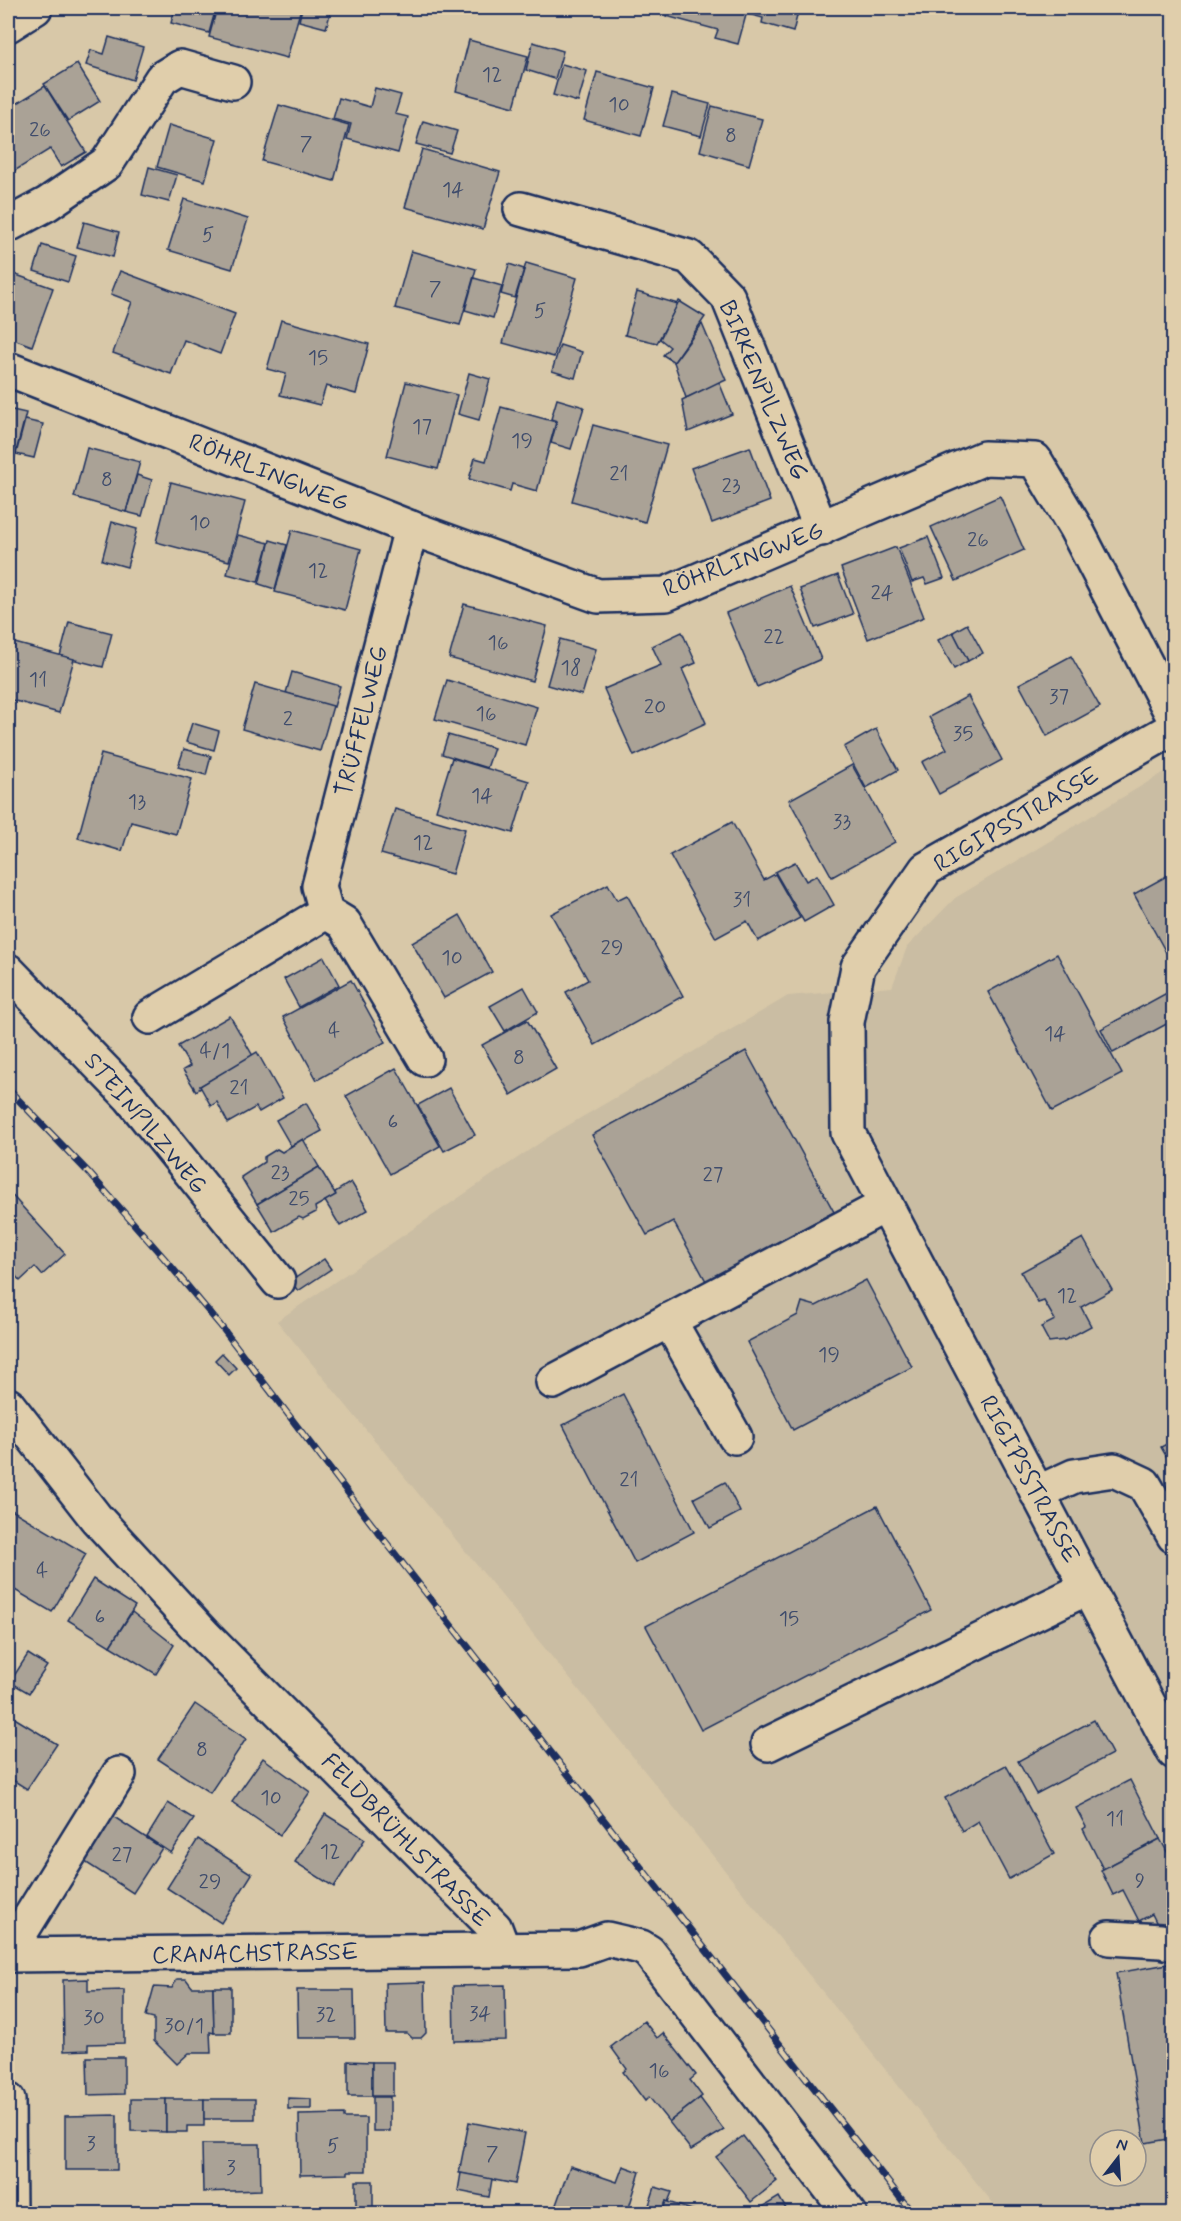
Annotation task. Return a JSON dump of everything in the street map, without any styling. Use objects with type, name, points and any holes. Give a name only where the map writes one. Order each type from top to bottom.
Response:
[{"type":"street","points":[[8,25],[35,8]]},
{"type":"street","points":[[8,225],[47,204],[106,164],[162,78],[180,67],[233,82]]},
{"type":"street","name":"BIRKENPILZWEG","points":[[521,209],[689,257],[728,297],[821,529]]},
{"type":"street","name":"RÖHRLINGWEG","points":[[8,369],[411,528],[598,596],[666,594],[984,458],[1035,460],[1075,527],[1173,718]]},
{"type":"street","name":"TRÜFFELWEG","points":[[326,912],[319,886],[411,528]]},
{"type":"street","name":"RIGIPSSTRASSE","points":[[1173,728],[926,869],[858,967],[847,1022],[848,1133],[1173,1752]]},
{"type":"street","points":[[150,1017],[326,912],[344,922],[424,1059]]},
{"type":"street","name":"STEINPILZWEG","points":[[8,971],[130,1097],[278,1281]]},
{"type":"street","points":[[553,1382],[886,1205]]},
{"type":"street","points":[[669,1320],[735,1437]]},
{"type":"street","name":"FELDBRÜHLSTRASSE","points":[[8,1405],[96,1518],[205,1636],[495,1928],[503,1949],[579,1949],[607,1939],[641,1947],[649,1952],[850,2214]]},
{"type":"street","points":[[1037,1493],[1074,1476],[1114,1470],[1144,1484],[1173,1536]]},
{"type":"street","points":[[768,1744],[1087,1588]]},
{"type":"street","points":[[8,1954],[119,1774]]},
{"type":"street","points":[[1108,1938],[1161,1941],[1173,1944]]},
{"type":"street","name":"CRANACHSTRASSE","points":[[8,1954],[503,1949]]},
{"type":"street","points":[[8,2100],[9,2214]]},
{"type":"shaded area","points":[[1173,767],[1173,2213],[1001,2213],[588,1701],[277,1321],[550,1136],[788,996],[892,987],[907,947],[955,898]]},
{"type":"building","points":[[175,8],[216,8],[209,33],[171,23]]},
{"type":"building","points":[[217,8],[301,8],[287,58],[209,37]]},
{"type":"building","points":[[302,8],[332,8],[326,28],[299,21]]},
{"type":"building","points":[[668,8],[748,8],[738,44],[715,38],[718,30],[666,16]]},
{"type":"building","points":[[750,8],[799,8],[793,32],[762,23],[763,18],[748,14]]},
{"type":"building","points":[[109,37],[143,47],[133,80],[86,65],[91,50],[104,54]]},
{"type":"building","points":[[469,40],[528,56],[514,107],[456,91]]},
{"type":"building","points":[[533,42],[563,51],[555,79],[526,70]]},
{"type":"building","points":[[77,64],[100,101],[68,121],[44,84]]},
{"type":"building","points":[[562,64],[587,71],[578,102],[553,95]]},
{"type":"building","points":[[597,72],[654,88],[641,136],[584,120]]},
{"type":"building","points":[[45,86],[86,152],[61,167],[50,149],[8,175],[8,109]]},
{"type":"building","points":[[375,88],[401,95],[395,114],[408,117],[398,153],[347,139],[351,124],[333,119],[339,98],[370,107]]},
{"type":"building","points":[[672,94],[710,104],[701,136],[663,126]]},
{"type":"building","points":[[279,105],[349,125],[334,181],[262,161]]},
{"type":"building","points":[[712,106],[762,119],[749,165],[700,151]]},
{"type":"building","points":[[423,121],[457,131],[450,153],[416,144]]},
{"type":"building","points":[[169,125],[217,139],[205,181],[157,167]]},
{"type":"building","points":[[422,149],[500,172],[483,229],[405,207]]},
{"type":"building","points":[[149,167],[177,175],[169,202],[142,195]]},
{"type":"building","points":[[184,199],[248,219],[232,269],[168,250]]},
{"type":"building","points":[[84,222],[119,232],[113,257],[77,247]]},
{"type":"building","points":[[42,245],[76,256],[68,282],[34,271]]},
{"type":"building","points":[[411,251],[476,269],[460,325],[395,308]]},
{"type":"building","points":[[526,263],[577,278],[554,357],[503,343]]},
{"type":"building","points":[[509,264],[524,269],[515,298],[501,294]]},
{"type":"building","points":[[120,271],[235,314],[220,354],[184,340],[171,374],[113,353],[132,302],[111,294]]},
{"type":"building","points":[[8,272],[53,288],[32,346],[8,337]]},
{"type":"building","points":[[474,278],[502,286],[493,318],[465,310]]},
{"type":"building","points":[[637,292],[678,304],[657,343],[625,335]]},
{"type":"building","points":[[679,301],[705,317],[674,362],[663,355],[670,347],[660,339]]},
{"type":"building","points":[[281,320],[369,344],[356,394],[326,386],[320,405],[280,395],[286,374],[267,369]]},
{"type":"building","points":[[702,324],[726,380],[686,398],[674,362]]},
{"type":"building","points":[[560,345],[582,352],[575,378],[552,371]]},
{"type":"building","points":[[469,373],[490,379],[479,420],[458,414]]},
{"type":"building","points":[[406,382],[457,395],[438,469],[387,456]]},
{"type":"building","points":[[719,382],[732,414],[688,432],[682,400]]},
{"type":"building","points":[[557,399],[584,407],[571,449],[551,443],[557,421],[551,419]]},
{"type":"building","points":[[501,407],[556,422],[537,491],[512,484],[510,491],[469,479],[475,458],[486,461]]},
{"type":"building","points":[[8,409],[26,413],[10,475],[8,474]]},
{"type":"building","points":[[25,420],[43,424],[34,458],[16,454]]},
{"type":"building","points":[[593,425],[667,445],[645,522],[572,501]]},
{"type":"building","points":[[750,447],[770,501],[712,523],[691,468]]},
{"type":"building","points":[[87,448],[140,462],[126,512],[74,497]]},
{"type":"building","points":[[137,475],[152,480],[142,516],[126,512]]},
{"type":"building","points":[[171,482],[245,502],[229,561],[156,542]]},
{"type":"building","points":[[1000,496],[1024,550],[956,581],[931,527]]},
{"type":"building","points":[[112,522],[137,529],[127,567],[102,560]]},
{"type":"building","points":[[292,530],[361,549],[345,610],[275,592]]},
{"type":"building","points":[[238,535],[269,543],[258,582],[227,574]]},
{"type":"building","points":[[928,537],[944,578],[927,584],[924,578],[912,582],[899,548]]},
{"type":"building","points":[[270,540],[287,545],[275,589],[259,584]]},
{"type":"building","points":[[896,547],[924,617],[868,639],[841,568]]},
{"type":"building","points":[[838,575],[853,614],[815,628],[800,589]]},
{"type":"building","points":[[790,586],[821,659],[757,687],[726,613]]},
{"type":"building","points":[[464,604],[547,626],[532,681],[449,658]]},
{"type":"building","points":[[69,622],[112,633],[103,667],[60,656]]},
{"type":"building","points":[[967,624],[983,653],[968,661],[953,632]]},
{"type":"building","points":[[682,632],[696,663],[682,669],[706,723],[634,756],[604,689],[661,665],[652,646]]},
{"type":"building","points":[[953,632],[968,661],[954,669],[938,640]]},
{"type":"building","points":[[560,639],[596,649],[582,695],[547,685]]},
{"type":"building","points":[[11,642],[74,659],[59,713],[8,699],[8,654]]},
{"type":"building","points":[[1071,656],[1100,707],[1047,736],[1019,684]]},
{"type":"building","points":[[292,672],[340,686],[334,707],[286,693]]},
{"type":"building","points":[[447,680],[537,707],[525,745],[435,719]]},
{"type":"building","points":[[255,684],[333,706],[320,751],[242,729]]},
{"type":"building","points":[[968,696],[1002,760],[939,794],[922,762],[947,749],[929,717]]},
{"type":"building","points":[[192,723],[219,731],[214,750],[186,742]]},
{"type":"building","points":[[876,729],[898,770],[866,788],[844,747]]},
{"type":"building","points":[[448,735],[494,748],[487,768],[442,754]]},
{"type":"building","points":[[184,749],[211,756],[206,775],[178,767]]},
{"type":"building","points":[[101,754],[192,779],[176,834],[131,822],[122,851],[78,838]]},
{"type":"building","points":[[452,758],[529,781],[513,833],[436,810]]},
{"type":"building","points":[[852,765],[895,842],[832,877],[789,800]]},
{"type":"building","points":[[395,809],[465,829],[452,874],[381,854]]},
{"type":"building","points":[[732,822],[764,880],[775,874],[800,918],[758,941],[747,921],[716,938],[670,855]]},
{"type":"building","points":[[795,862],[806,881],[817,875],[834,905],[804,922],[775,872]]},
{"type":"building","points":[[1174,872],[1174,967],[1134,894]]},
{"type":"building","points":[[608,884],[617,900],[627,895],[683,996],[595,1045],[566,992],[588,980],[551,914]]},
{"type":"building","points":[[460,915],[492,972],[444,998],[412,943]]},
{"type":"building","points":[[1057,954],[1122,1074],[1052,1111],[988,992]]},
{"type":"building","points":[[324,957],[339,985],[299,1007],[284,979]]},
{"type":"building","points":[[351,980],[385,1042],[317,1080],[283,1017]]},
{"type":"building","points":[[524,987],[538,1012],[505,1031],[490,1006]]},
{"type":"building","points":[[1174,989],[1174,1020],[1113,1053],[1101,1029]]},
{"type":"building","points":[[230,1016],[253,1056],[200,1086],[201,1088],[196,1091],[183,1070],[190,1066],[178,1046]]},
{"type":"building","points":[[527,1020],[556,1069],[511,1095],[482,1045]]},
{"type":"building","points":[[746,1051],[834,1212],[706,1281],[673,1221],[647,1235],[592,1135]]},
{"type":"building","points":[[257,1052],[283,1098],[259,1112],[256,1107],[228,1123],[217,1102],[211,1106],[200,1086]]},
{"type":"building","points":[[396,1068],[440,1146],[390,1174],[346,1096]]},
{"type":"building","points":[[449,1088],[475,1135],[444,1151],[418,1105]]},
{"type":"building","points":[[306,1103],[322,1131],[291,1146],[276,1120]]},
{"type":"building","points":[[303,1139],[319,1167],[257,1204],[241,1177],[264,1162],[264,1157],[277,1149],[282,1152]]},
{"type":"building","points":[[319,1167],[336,1195],[315,1207],[316,1212],[303,1219],[299,1217],[274,1232],[257,1204]]},
{"type":"building","points":[[351,1182],[368,1210],[340,1226],[325,1201]]},
{"type":"building","points":[[8,1191],[65,1254],[42,1275],[35,1267],[20,1281],[8,1267]]},
{"type":"building","points":[[1083,1238],[1112,1290],[1081,1307],[1091,1326],[1065,1340],[1049,1342],[1041,1327],[1055,1320],[1044,1301],[1038,1303],[1021,1272]]},
{"type":"building","points":[[324,1259],[331,1269],[298,1291],[291,1281]]},
{"type":"building","points":[[866,1280],[912,1367],[793,1430],[747,1342],[798,1315],[802,1302],[816,1306]]},
{"type":"building","points":[[222,1353],[236,1368],[229,1375],[215,1360]]},
{"type":"building","points":[[623,1394],[694,1532],[635,1563],[563,1425]]},
{"type":"building","points":[[1174,1440],[1174,1470],[1161,1447]]},
{"type":"building","points":[[725,1482],[740,1512],[710,1528],[694,1498]]},
{"type":"building","points":[[877,1506],[931,1610],[701,1730],[646,1626]]},
{"type":"building","points":[[10,1509],[86,1554],[52,1612],[8,1586],[8,1513]]},
{"type":"building","points":[[93,1579],[135,1606],[110,1646],[68,1620]]},
{"type":"building","points":[[132,1612],[174,1645],[156,1674],[110,1646]]},
{"type":"building","points":[[28,1654],[47,1666],[29,1693],[10,1682]]},
{"type":"building","points":[[195,1704],[246,1739],[210,1793],[158,1759]]},
{"type":"building","points":[[8,1714],[57,1744],[27,1789],[8,1777]]},
{"type":"building","points":[[1094,1720],[1112,1754],[1036,1794],[1018,1761]]},
{"type":"building","points":[[263,1758],[310,1792],[280,1835],[232,1802]]},
{"type":"building","points":[[1006,1765],[1054,1854],[1009,1879],[978,1821],[962,1831],[945,1798]]},
{"type":"building","points":[[1130,1780],[1160,1839],[1103,1869],[1083,1829],[1086,1827],[1076,1808]]},
{"type":"building","points":[[168,1803],[194,1819],[171,1853],[147,1837]]},
{"type":"building","points":[[325,1814],[365,1839],[334,1887],[295,1862]]},
{"type":"building","points":[[111,1815],[162,1848],[133,1893],[82,1860]]},
{"type":"building","points":[[198,1839],[252,1874],[221,1923],[167,1888]]},
{"type":"building","points":[[1160,1839],[1174,1864],[1174,1928],[1157,1924],[1152,1914],[1139,1921],[1123,1890],[1113,1895],[1101,1870]]},
{"type":"building","points":[[1174,1963],[1174,2138],[1148,2142],[1148,2128],[1142,2128],[1116,1973]]},
{"type":"building","points":[[88,1979],[88,1991],[124,1990],[124,2043],[88,2044],[88,2050],[64,2051],[63,1980]]},
{"type":"building","points":[[177,1979],[186,1979],[192,1987],[213,1987],[214,2033],[210,2032],[211,2053],[189,2053],[177,2064],[154,2041],[154,2018],[146,2016],[154,1987],[172,1988]]},
{"type":"building","points":[[425,1982],[426,2033],[421,2038],[412,2038],[407,2033],[386,2033],[385,1983]]},
{"type":"building","points":[[505,1985],[506,2040],[454,2041],[453,1986]]},
{"type":"building","points":[[213,1987],[231,1987],[231,2033],[214,2033]]},
{"type":"building","points":[[297,1990],[354,1990],[355,2038],[298,2038]]},
{"type":"building","points":[[644,2021],[657,2038],[663,2033],[696,2075],[690,2080],[702,2096],[669,2122],[649,2097],[645,2101],[623,2072],[627,2069],[611,2047]]},
{"type":"building","points":[[87,2057],[124,2057],[124,2094],[88,2095]]},
{"type":"building","points":[[348,2061],[372,2062],[372,2096],[348,2096]]},
{"type":"building","points":[[372,2062],[393,2062],[393,2096],[372,2096]]},
{"type":"building","points":[[373,2097],[390,2097],[390,2131],[373,2131]]},
{"type":"building","points":[[288,2098],[311,2099],[311,2109],[288,2109]]},
{"type":"building","points":[[700,2098],[724,2130],[691,2150],[669,2122]]},
{"type":"building","points":[[131,2099],[166,2099],[166,2132],[131,2131]]},
{"type":"building","points":[[166,2099],[204,2099],[204,2126],[187,2126],[187,2132],[166,2132]]},
{"type":"building","points":[[204,2099],[255,2099],[255,2119],[204,2119]]},
{"type":"building","points":[[344,2114],[344,2118],[366,2118],[366,2171],[348,2171],[348,2174],[300,2175],[299,2115]]},
{"type":"building","points":[[117,2115],[117,2170],[65,2170],[65,2116]]},
{"type":"building","points":[[469,2122],[525,2133],[515,2184],[459,2173]]},
{"type":"building","points":[[743,2136],[777,2181],[751,2202],[716,2157]]},
{"type":"building","points":[[202,2144],[260,2144],[261,2190],[203,2192]]},
{"type":"building","points":[[570,2166],[617,2182],[623,2166],[640,2172],[627,2214],[553,2213]]},
{"type":"building","points":[[461,2173],[492,2179],[489,2197],[458,2191]]},
{"type":"building","points":[[356,2181],[373,2181],[373,2210],[356,2210]]},
{"type":"building","points":[[655,2187],[672,2192],[662,2214],[646,2214]]},
{"type":"building","points":[[779,2197],[789,2214],[751,2214]]},
{"type":"building","points":[[666,2201],[668,2202],[704,2214],[662,2214]]},
{"type":"railway","points":[[8,1089],[90,1174],[220,1325],[371,1523],[913,2214]]}]
